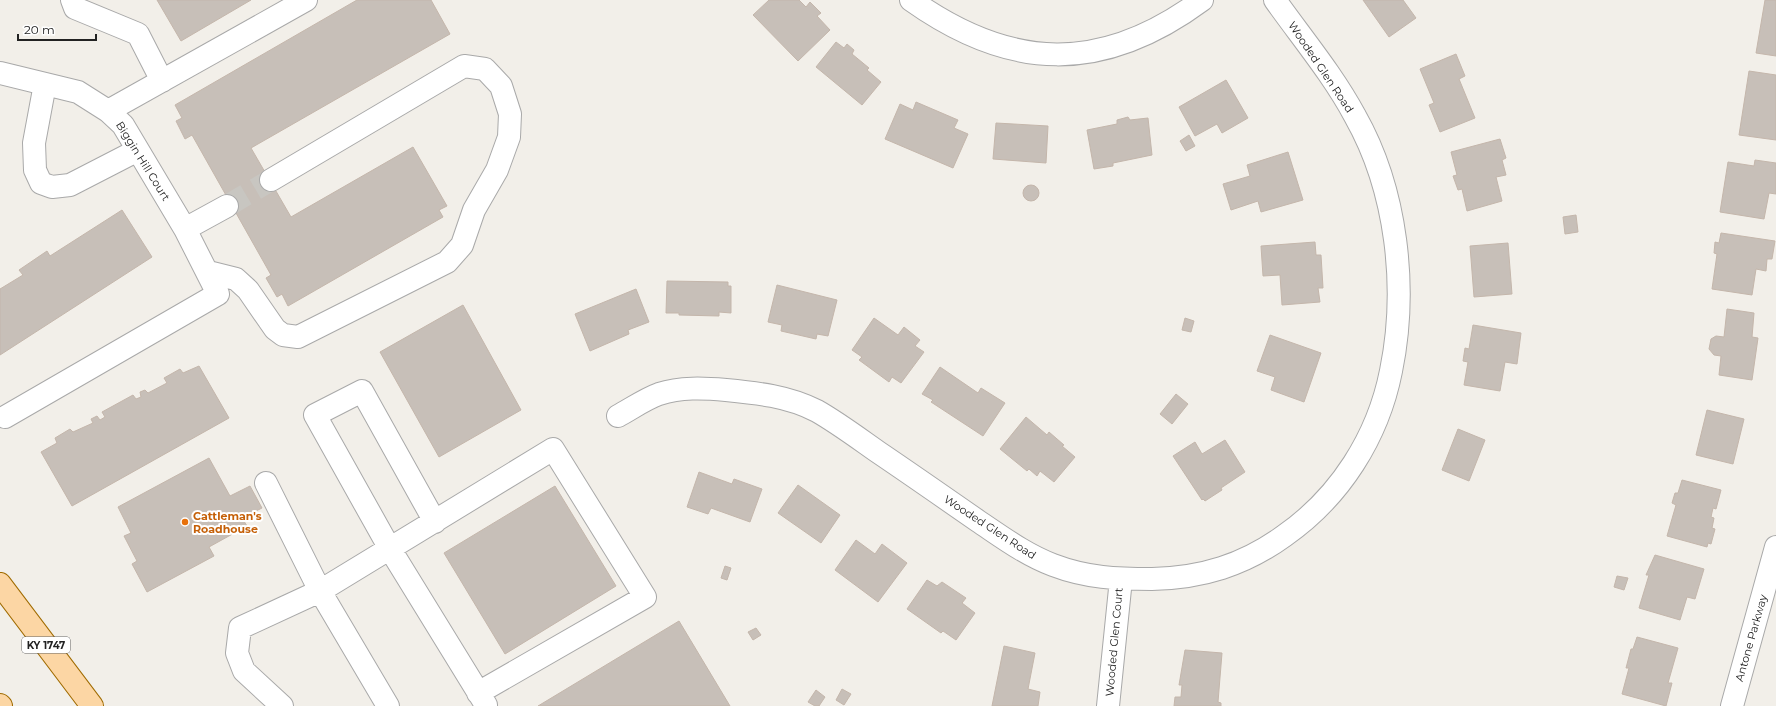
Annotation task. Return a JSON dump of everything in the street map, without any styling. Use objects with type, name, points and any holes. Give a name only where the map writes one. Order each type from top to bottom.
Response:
[{"type":"main road","name":"KY 1747","points":[[0,584],[92,706]]},
{"type":"street","points":[[72,0],[75,8],[138,34],[162,81]]},
{"type":"street","points":[[108,111],[306,0]]},
{"type":"street","points":[[911,0],[933,16],[960,31],[1002,46],[1028,52],[1053,55],[1078,54],[1102,50],[1129,42],[1156,30],[1202,0]]},
{"type":"street","name":"Wooded Glen Road","points":[[618,416],[655,395],[676,389],[707,389],[762,394],[784,398],[815,410],[834,422],[996,533],[1033,556],[1051,564],[1084,575],[1121,579],[1180,578],[1203,574],[1253,556],[1298,526],[1319,507],[1345,478],[1368,439],[1380,410],[1389,380],[1399,320],[1399,282],[1396,246],[1390,209],[1371,148],[1356,117],[1337,86],[1275,0]]},
{"type":"street","points":[[208,272],[236,279],[248,290],[275,330],[283,335],[298,337],[447,262],[462,245],[474,210],[497,170],[509,137],[510,114],[501,86],[485,69],[464,66],[271,180]]},
{"type":"street","name":"Biggin Hill Court","points":[[0,73],[78,92],[108,111],[123,125],[185,229],[218,294],[5,417]]},
{"type":"street","points":[[45,84],[34,143],[34,170],[41,183],[52,187],[70,185],[138,150]]},
{"type":"street","points":[[185,229],[227,206]]},
{"type":"street","points":[[282,706],[244,671],[237,653],[240,628],[320,591],[390,549],[435,522],[553,449],[645,597],[482,699],[390,549],[315,415],[362,391],[435,522]]},
{"type":"street","points":[[266,483],[320,591],[388,706]]},
{"type":"street","name":"Antone Parkway","points":[[1732,706],[1776,547]]},
{"type":"street","name":"Wooded Glen Court","points":[[1108,706],[1121,579]]},
{"type":"building","points":[[157,0],[251,0],[181,41]]},
{"type":"building","points":[[357,0],[431,0],[450,34],[251,148],[291,217],[413,147],[447,206],[439,210],[443,217],[288,306],[282,294],[277,297],[266,278],[271,275],[192,135],[185,139],[176,121],[182,118],[175,105]]},
{"type":"building","points":[[769,0],[799,0],[806,7],[810,2],[821,13],[817,16],[830,30],[798,61],[753,15]]},
{"type":"building","points":[[1363,0],[1403,0],[1416,18],[1389,37]]},
{"type":"building","points":[[1765,0],[1776,0],[1776,56],[1756,53]]},
{"type":"building","points":[[836,42],[844,48],[847,44],[854,50],[852,54],[869,68],[867,70],[881,82],[862,105],[816,67]]},
{"type":"building","points":[[1456,54],[1465,76],[1459,79],[1475,118],[1440,132],[1429,105],[1434,103],[1420,69]]},
{"type":"building","points":[[1749,71],[1776,75],[1776,140],[1739,135]]},
{"type":"building","points":[[1226,80],[1248,118],[1222,133],[1217,124],[1195,136],[1179,107]]},
{"type":"building","points":[[916,102],[958,120],[954,128],[968,134],[953,168],[885,139],[900,104],[913,110]]},
{"type":"building","points":[[1128,117],[1130,120],[1148,118],[1152,155],[1113,163],[1113,166],[1094,169],[1087,130],[1117,124],[1117,120]]},
{"type":"building","points":[[996,123],[1048,126],[1046,163],[993,159]]},
{"type":"building","points":[[1189,135],[1195,146],[1186,151],[1180,141]]},
{"type":"building","points":[[1500,139],[1506,158],[1502,160],[1506,175],[1496,177],[1502,201],[1467,211],[1462,189],[1458,190],[1453,176],[1457,175],[1451,152]]},
{"type":"building","points":[[1288,152],[1303,200],[1261,212],[1258,201],[1231,210],[1223,184],[1250,176],[1247,165]]},
{"type":"building","points":[[1755,160],[1776,163],[1776,194],[1769,193],[1764,219],[1720,212],[1728,162],[1754,166]]},
{"type":"building","points":[[1028,185],[1034,185],[1039,190],[1037,199],[1034,201],[1028,201],[1023,196],[1023,190]]},
{"type":"building","points":[[122,210],[152,257],[0,355],[0,289],[23,275],[19,270],[47,251],[50,256]]},
{"type":"building","points":[[1576,215],[1578,232],[1565,234],[1563,217]]},
{"type":"building","points":[[1721,233],[1775,241],[1772,259],[1767,259],[1766,271],[1756,269],[1752,295],[1712,289],[1717,254],[1714,253],[1715,242],[1719,243]]},
{"type":"building","points":[[1315,242],[1316,255],[1321,255],[1323,288],[1318,288],[1320,302],[1282,305],[1280,275],[1263,276],[1261,246]]},
{"type":"building","points":[[1508,243],[1512,294],[1474,297],[1470,246]]},
{"type":"building","points":[[667,281],[728,282],[728,286],[731,286],[731,313],[719,312],[719,316],[679,315],[679,313],[666,313]]},
{"type":"building","points":[[777,285],[837,300],[828,336],[817,334],[816,339],[781,331],[782,325],[768,322]]},
{"type":"building","points":[[636,289],[649,322],[628,330],[629,334],[590,351],[575,314]]},
{"type":"building","points":[[463,305],[521,410],[439,457],[380,352]]},
{"type":"building","points":[[1727,309],[1754,313],[1752,337],[1758,338],[1752,380],[1719,375],[1721,356],[1714,355],[1709,349],[1711,339],[1716,336],[1724,337]]},
{"type":"building","points":[[874,318],[898,335],[904,327],[920,340],[915,346],[924,352],[901,383],[892,377],[889,382],[859,360],[862,357],[852,350]]},
{"type":"building","points":[[1185,318],[1194,321],[1191,332],[1182,330]]},
{"type":"building","points":[[1473,325],[1521,333],[1517,364],[1505,362],[1500,391],[1464,385],[1468,362],[1463,361],[1465,348],[1469,349]]},
{"type":"building","points":[[1270,335],[1321,353],[1304,402],[1271,390],[1275,377],[1257,371]]},
{"type":"building","points":[[199,366],[229,418],[72,506],[41,452],[57,443],[55,438],[70,429],[73,432],[93,423],[91,419],[97,416],[100,420],[105,417],[102,412],[133,395],[136,399],[141,397],[140,392],[145,390],[148,393],[167,383],[164,378],[180,369],[183,373]]},
{"type":"building","points":[[940,367],[978,393],[981,388],[1005,403],[983,436],[931,402],[933,400],[922,394]]},
{"type":"building","points":[[1176,394],[1188,404],[1172,424],[1160,414]]},
{"type":"building","points":[[1707,410],[1744,419],[1733,464],[1696,455]]},
{"type":"building","points":[[1026,417],[1047,435],[1049,432],[1075,457],[1054,482],[1040,471],[1037,476],[1029,469],[1027,471],[1000,449]]},
{"type":"building","points":[[1458,429],[1485,440],[1469,481],[1442,470]]},
{"type":"building","points":[[1225,440],[1245,472],[1221,488],[1222,490],[1205,501],[1203,499],[1202,500],[1173,456],[1195,442],[1202,454]]},
{"type":"building","name":"Cattleman's Roadhouse","points":[[209,458],[230,496],[250,486],[262,508],[242,518],[247,526],[209,547],[214,556],[147,592],[132,564],[137,561],[124,536],[131,533],[118,507]]},
{"type":"building","points":[[699,472],[732,484],[734,479],[762,489],[750,522],[711,508],[708,514],[687,507]]},
{"type":"building","points":[[1682,480],[1721,490],[1716,509],[1713,508],[1711,517],[1714,518],[1712,528],[1715,529],[1711,544],[1708,543],[1707,547],[1667,536],[1676,505],[1672,503],[1675,493],[1678,493]]},
{"type":"building","points":[[798,485],[840,515],[821,543],[778,513]]},
{"type":"building","points":[[555,486],[616,586],[505,654],[444,553]]},
{"type":"building","points":[[856,540],[875,554],[882,544],[907,563],[878,602],[835,570]]},
{"type":"building","points":[[1655,555],[1704,569],[1695,599],[1687,597],[1680,620],[1639,608],[1649,575],[1646,575]]},
{"type":"building","points":[[725,566],[731,568],[727,580],[721,578]]},
{"type":"building","points":[[1617,576],[1628,578],[1624,590],[1614,587]]},
{"type":"building","points":[[927,580],[937,586],[942,582],[966,598],[962,603],[975,613],[956,640],[943,631],[941,633],[907,609]]},
{"type":"building","points":[[679,621],[730,706],[538,706]]},
{"type":"building","points":[[756,628],[761,635],[753,640],[748,632]]},
{"type":"building","points":[[1637,637],[1678,648],[1668,683],[1672,683],[1666,706],[1622,694],[1629,668],[1626,668],[1631,649],[1633,649]]},
{"type":"building","points":[[1004,646],[1035,653],[1028,689],[1040,692],[1038,706],[992,706]]},
{"type":"building","points":[[1185,650],[1222,653],[1218,702],[1221,703],[1221,706],[1174,706],[1175,697],[1181,697],[1182,685],[1179,685]]},
{"type":"building","points":[[842,689],[851,694],[844,705],[836,700]]},
{"type":"building","points":[[816,690],[825,697],[819,706],[815,706],[808,702]]},
{"type":"tunnel","points":[[227,206],[271,180]]},
{"type":"place","name":"Cattleman's Roadhouse","points":[[185,522]]}]
